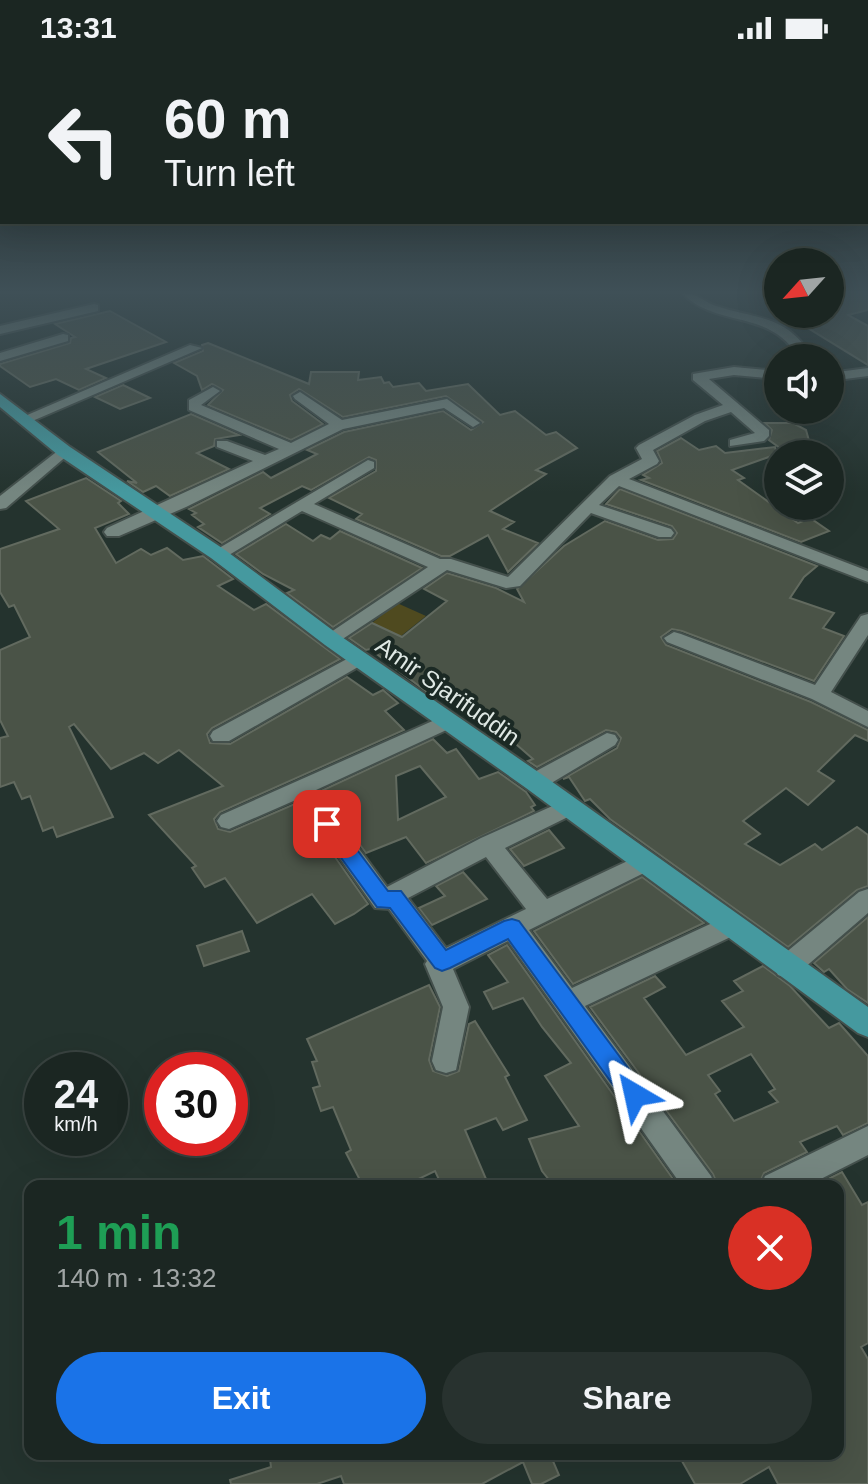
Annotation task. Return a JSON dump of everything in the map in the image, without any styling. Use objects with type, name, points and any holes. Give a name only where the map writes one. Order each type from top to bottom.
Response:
[{"type":"main road","name":"Amir Sjarifuddin","points":[[0,399],[64,451],[218,554],[358,659],[535,782],[868,1024]]},
{"type":"street","points":[[25,419],[167,360]]},
{"type":"street","points":[[735,443],[759,438],[764,433],[698,377],[734,371],[764,374]]},
{"type":"street","points":[[844,375],[868,372]]},
{"type":"street","points":[[213,391],[194,403],[194,407],[290,448]]},
{"type":"street","points":[[300,396],[339,425]]},
{"type":"street","points":[[113,532],[339,425],[447,403],[473,423]]},
{"type":"street","points":[[332,640],[441,566],[450,563],[496,580],[514,582],[616,479],[651,461],[644,448],[700,418],[733,406]]},
{"type":"street","points":[[222,444],[264,460]]},
{"type":"street","points":[[0,504],[64,451]]},
{"type":"street","points":[[218,554],[368,465]]},
{"type":"street","points":[[616,479],[868,577]]},
{"type":"street","points":[[303,505],[441,566]]},
{"type":"street","points":[[589,507],[665,533]]},
{"type":"street","points":[[819,694],[868,620]]},
{"type":"street","points":[[674,638],[819,694],[868,720]]},
{"type":"street","points":[[221,736],[358,659]]},
{"type":"street","points":[[229,821],[446,722]]},
{"type":"street","points":[[535,782],[607,740]]},
{"type":"street","points":[[302,787],[384,901],[421,878],[568,807]]},
{"type":"street","points":[[489,844],[543,912]]},
{"type":"street","points":[[446,1061],[456,1007],[438,964],[644,863]]},
{"type":"street","points":[[394,897],[442,962]]},
{"type":"street","points":[[787,967],[868,899]]},
{"type":"street","points":[[568,1002],[730,926]]},
{"type":"street","points":[[512,927],[696,1180]]},
{"type":"street","points":[[788,1180],[868,1140]]},
{"type":"shaded area","points":[[397,603],[426,616],[401,636],[372,623]]},
{"type":"building","points":[[15,360],[114,360],[86,369],[106,378],[79,390],[56,379],[30,387],[0,364]]},
{"type":"building","points":[[182,360],[249,360],[309,384],[311,372],[359,372],[358,380],[381,377],[384,383],[389,382],[393,387],[419,383],[426,391],[468,384],[500,415],[515,411],[546,435],[556,432],[577,448],[536,470],[546,474],[490,511],[514,522],[503,529],[538,543],[508,572],[488,535],[450,556],[441,556],[356,519],[362,514],[329,498],[376,471],[376,460],[369,457],[311,490],[302,486],[260,508],[270,514],[222,543],[198,527],[204,524],[189,509],[263,472],[271,478],[317,454],[307,450],[344,432],[443,411],[471,430],[483,422],[446,396],[343,417],[299,389],[290,395],[292,401],[323,424],[291,440],[208,405],[223,390],[212,384],[202,390],[197,376],[174,363]]},
{"type":"building","points":[[123,385],[150,398],[120,409],[95,397]]},
{"type":"building","points":[[191,414],[239,435],[215,439],[214,446],[197,453],[229,469],[170,496],[156,486],[143,492],[127,481],[137,483],[98,452]]},
{"type":"building","points":[[766,424],[795,424],[806,430],[809,440],[769,440],[772,430]]},
{"type":"building","points":[[681,438],[699,450],[716,446],[725,453],[764,448],[764,459],[732,470],[744,478],[738,480],[764,499],[764,520],[794,520],[798,523],[813,520],[829,531],[801,542],[641,480],[649,478],[643,475],[662,463],[657,451]]},
{"type":"building","points":[[86,478],[121,501],[118,503],[129,514],[95,528],[116,563],[141,549],[151,555],[167,548],[183,560],[203,556],[233,579],[218,586],[254,610],[266,604],[340,659],[212,728],[207,734],[210,743],[230,744],[347,677],[373,695],[383,690],[398,703],[385,711],[404,730],[220,812],[214,819],[218,829],[230,832],[297,803],[368,904],[354,914],[335,924],[312,894],[257,923],[225,878],[205,887],[192,868],[196,866],[149,815],[223,786],[179,750],[158,763],[144,753],[111,769],[74,724],[69,727],[113,817],[57,837],[53,827],[43,831],[30,796],[22,799],[14,782],[0,787],[0,738],[8,736],[0,720],[0,650],[30,637],[14,605],[9,607],[0,592],[0,549],[59,529],[26,501]]},
{"type":"building","points":[[620,489],[817,566],[804,577],[790,598],[834,613],[823,628],[844,636],[814,681],[682,631],[672,629],[661,637],[666,645],[811,702],[868,730],[868,741],[855,735],[818,771],[834,781],[808,805],[786,788],[743,821],[760,834],[745,844],[780,865],[815,844],[822,850],[857,827],[868,835],[868,886],[857,890],[788,947],[610,819],[590,799],[585,801],[569,777],[563,779],[617,748],[621,738],[616,732],[606,730],[537,767],[528,761],[533,759],[509,738],[475,717],[485,711],[452,690],[435,698],[370,649],[366,650],[349,638],[372,623],[402,637],[447,601],[424,589],[447,573],[496,588],[524,602],[517,589],[564,546],[605,521],[658,540],[673,539],[677,533],[672,526],[606,504]]},
{"type":"building","points":[[286,524],[313,541],[321,535],[330,539],[340,531],[422,568],[333,627],[287,593],[294,590],[263,574],[236,554]]},
{"type":"building","points":[[433,739],[447,753],[456,749],[479,779],[498,772],[526,792],[535,805],[531,807],[534,811],[426,863],[406,837],[366,853],[321,791]],"holes":[[[420,766],[446,797],[398,820],[396,776]]]},
{"type":"building","points":[[549,830],[564,848],[524,866],[510,849]]},
{"type":"building","points":[[463,872],[487,899],[432,925],[419,908],[445,896],[436,886]]},
{"type":"building","points":[[642,877],[704,923],[573,984],[534,931]]},
{"type":"building","points":[[868,917],[868,1003],[847,989],[829,969],[824,972],[814,963]]},
{"type":"building","points":[[242,931],[249,951],[204,966],[197,946]]},
{"type":"building","points":[[507,945],[674,1180],[549,1180],[542,1171],[529,1139],[579,1126],[545,1076],[571,1063],[523,998],[493,1009],[484,992],[508,982],[488,955]]},
{"type":"building","points":[[763,966],[790,986],[829,1028],[839,1023],[868,1056],[868,1123],[843,1135],[837,1126],[800,1142],[807,1152],[764,1173],[761,1180],[716,1180],[590,1007],[655,976],[665,987],[644,998],[686,1055],[744,1027],[722,1001],[743,991],[734,981]],"holes":[[[751,1054],[775,1089],[769,1092],[778,1102],[734,1121],[715,1094],[720,1091],[708,1075]]]},
{"type":"building","points":[[429,985],[440,1007],[429,1060],[433,1071],[447,1076],[459,1071],[469,1024],[475,1021],[509,1075],[505,1077],[527,1120],[503,1130],[496,1118],[465,1130],[486,1180],[439,1180],[435,1171],[416,1180],[360,1180],[346,1153],[351,1150],[333,1107],[321,1111],[313,1088],[320,1086],[312,1062],[317,1061],[307,1039]]},
{"type":"building","points":[[842,1172],[862,1205],[868,1202],[868,1343],[861,1347],[868,1359],[868,1484],[778,1484],[769,1467],[740,1484],[695,1484],[681,1460],[844,1460],[844,1180],[826,1180]]},
{"type":"building","points":[[270,1460],[553,1460],[559,1475],[541,1484],[532,1484],[523,1462],[482,1484],[344,1484],[341,1476],[317,1484],[231,1484],[230,1480],[271,1467]]},
{"type":"route","points":[[327,824],[384,901],[394,897],[442,962],[512,927],[635,1095]]}]
